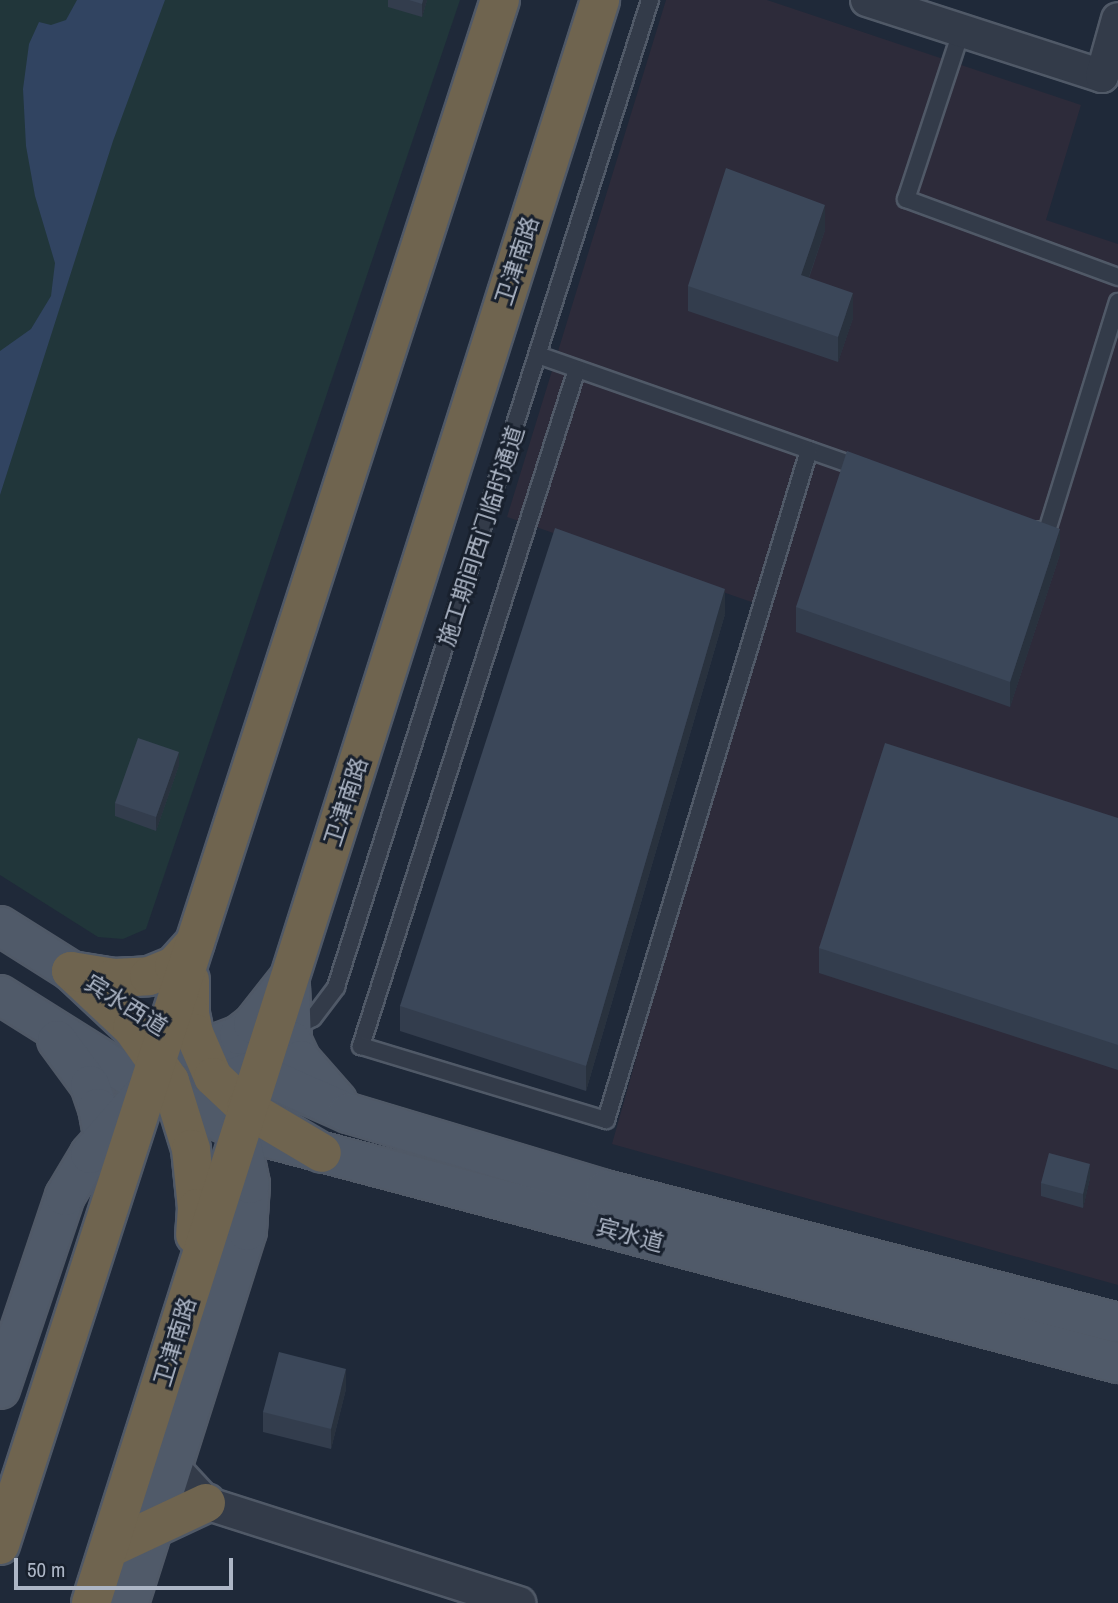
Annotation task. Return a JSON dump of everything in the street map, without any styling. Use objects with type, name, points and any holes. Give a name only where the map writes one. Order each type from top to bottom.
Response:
[{"type":"highway","points":[[0,1545],[109,1208],[165,1061],[195,943],[500,0]]},
{"type":"highway","name":"卫津南路","points":[[91,1603],[261,1076],[290,976],[600,0]]},
{"type":"highway","points":[[71,971],[114,978],[149,976],[174,967],[195,943]]},
{"type":"highway","points":[[165,1061],[213,1077],[261,1076]]},
{"type":"highway","points":[[165,1061],[195,1175],[197,1208],[193,1282]]},
{"type":"highway","points":[[110,1548],[206,1503]]},
{"type":"main road","name":"宾水西道","points":[[0,926],[71,971],[165,1061]]},
{"type":"main road","points":[[0,1389],[65,1196],[104,1136],[165,1061],[230,1038],[253,1024],[290,976]]},
{"type":"main road","points":[[0,995],[34,1016],[165,1061]]},
{"type":"main road","points":[[34,1016],[76,1063],[90,1085],[104,1136],[109,1208]]},
{"type":"main road","points":[[129,1603],[247,1231],[261,1076],[301,1060],[316,1081],[348,1113]]},
{"type":"main road","name":"宾水道","points":[[165,1061],[261,1076],[348,1113],[605,1190],[1118,1323]]},
{"type":"main road","name":"宾水道","points":[[261,1076],[322,1153],[1118,1363]]},
{"type":"street","points":[[867,0],[1102,76],[1118,19]]},
{"type":"street","points":[[146,1438],[206,1503],[519,1603]]},
{"type":"lane","name":"施工期间西门临时通道","points":[[261,1076],[313,1018],[336,987],[650,0]]},
{"type":"lane","points":[[961,32],[906,199],[1118,277]]},
{"type":"lane","points":[[1021,525],[1046,534],[1118,302]]},
{"type":"lane","points":[[538,355],[884,477]]},
{"type":"lane","points":[[578,369],[361,1046],[606,1120],[808,450]]},
{"type":"shaded area","points":[[666,0],[767,0],[1081,105],[1046,220],[1118,244],[1118,1285],[612,1144],[763,606],[507,517]]},
{"type":"green space","points":[[0,0],[460,0],[146,929],[123,939],[98,937],[0,875]]},
{"type":"water","points":[[77,0],[165,0],[113,141],[0,495],[0,351],[31,329],[51,296],[55,263],[35,196],[26,146],[23,89],[29,44],[39,22],[51,25],[66,20]]},
{"type":"building","points":[[726,168],[825,205],[801,275],[853,293],[838,337],[688,286]]},
{"type":"building","points":[[847,451],[1060,529],[1010,682],[796,607]]},
{"type":"building","points":[[555,528],[725,589],[586,1066],[400,1006]]},
{"type":"building","points":[[138,738],[179,752],[156,817],[115,803]]},
{"type":"building","points":[[885,743],[1118,818],[1118,1045],[819,948]]},
{"type":"building","points":[[1049,1153],[1090,1164],[1083,1194],[1041,1183]]},
{"type":"building","points":[[279,1352],[346,1369],[331,1429],[263,1412]]}]
